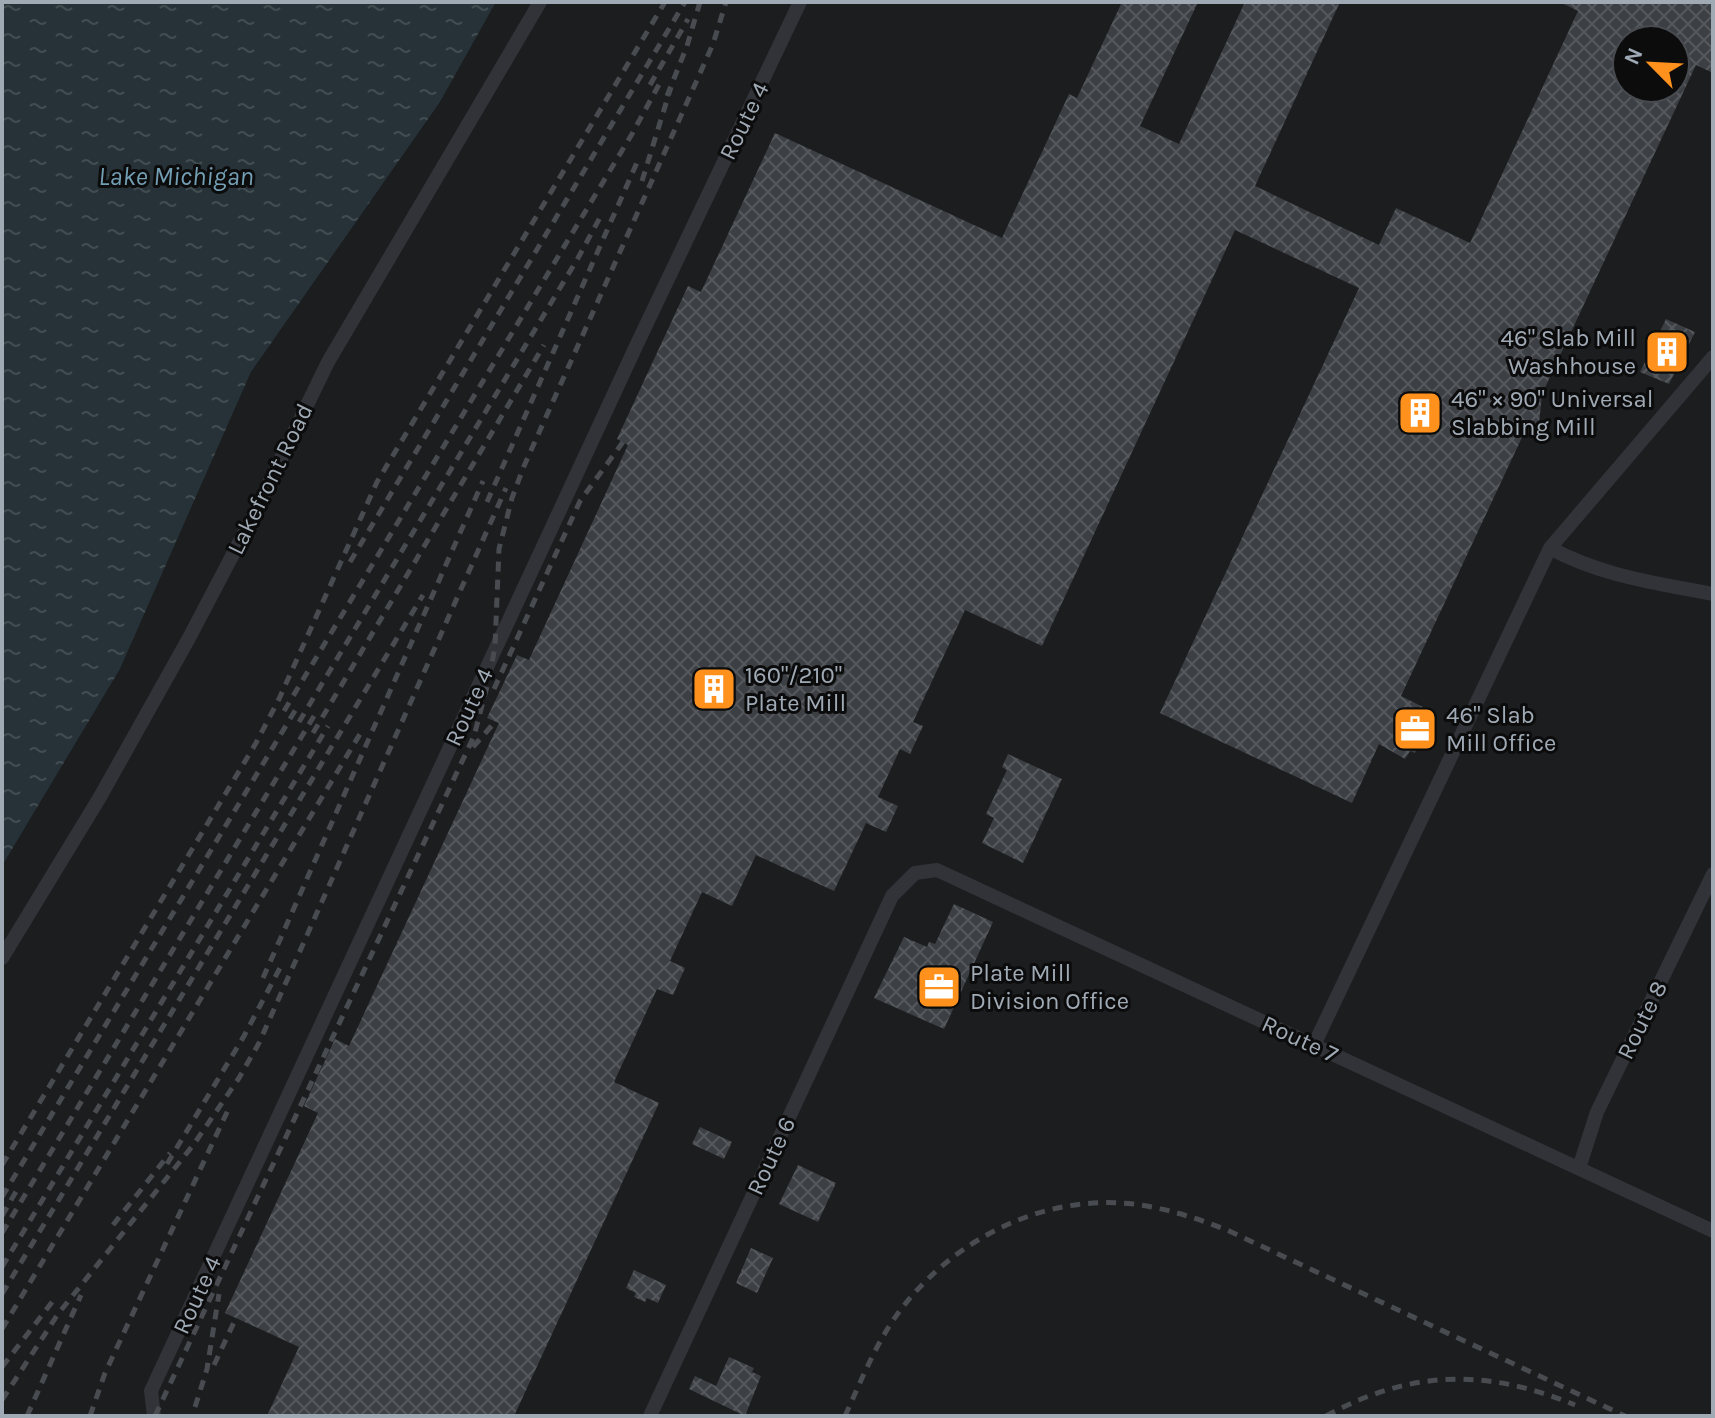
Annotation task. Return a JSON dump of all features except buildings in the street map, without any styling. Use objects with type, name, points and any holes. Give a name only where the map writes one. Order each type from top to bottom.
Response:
[{"type":"street","name":"Lakefront Road","points":[[2,958],[100,797],[174,665],[252,518],[328,362],[540,2]]},
{"type":"street","name":"Route 4","points":[[154,1416],[151,1391],[637,344],[800,2]]},
{"type":"street","points":[[1314,1045],[1550,548],[1713,357]]},
{"type":"street","points":[[1550,548],[1577,563],[1618,576],[1713,594]]},
{"type":"street","name":"Route 7","points":[[892,896],[915,873],[937,870],[1713,1231]]},
{"type":"street","name":"Route 8","points":[[1579,1168],[1597,1112],[1713,874]]},
{"type":"street","name":"Route 6","points":[[650,1416],[892,896]]},
{"type":"shaded area","points":[[496,2],[1713,2],[1713,1416],[2,1416],[2,866],[120,669],[251,372],[440,102]]},
{"type":"water","name":"Lake Michigan","points":[[2,2],[496,2],[440,102],[251,372],[120,669],[2,866]]},
{"type":"railway","points":[[2,1165],[256,743],[377,482],[665,2]]},
{"type":"railway","points":[[350,562],[685,2]]},
{"type":"railway","points":[[667,96],[700,2]]},
{"type":"railway","points":[[155,1416],[474,736],[495,646],[499,549],[512,498],[713,44],[726,2]]},
{"type":"railway","points":[[650,85],[688,19]]},
{"type":"railway","points":[[284,711],[632,134],[662,79]]},
{"type":"railway","points":[[642,181],[671,87]]},
{"type":"railway","points":[[487,502],[639,158]]},
{"type":"railway","points":[[299,722],[603,212]]},
{"type":"railway","points":[[313,733],[544,345]]},
{"type":"railway","points":[[494,689],[580,501],[623,442]]},
{"type":"railway","points":[[263,978],[483,481]]},
{"type":"railway","points":[[2,1400],[58,1314],[194,1144],[259,1043],[506,488]]},
{"type":"railway","points":[[2,1294],[423,595]]},
{"type":"railway","points":[[2,1197],[299,704]]},
{"type":"railway","points":[[2,1233],[314,716]]},
{"type":"railway","points":[[473,747],[495,722]]},
{"type":"railway","points":[[2,1267],[328,726]]},
{"type":"railway","points":[[2,1329],[363,729]]},
{"type":"railway","points":[[167,1164],[244,1036],[281,966]]},
{"type":"railway","points":[[90,1416],[105,1373],[228,1110]]},
{"type":"railway","points":[[113,1225],[170,1153]]},
{"type":"railway","points":[[2,1216],[18,1188]]},
{"type":"railway","points":[[845,1416],[870,1360],[893,1320],[924,1283],[948,1261],[1004,1226],[1035,1214],[1067,1206],[1100,1203],[1157,1208],[1227,1230],[1625,1416]]},
{"type":"railway","points":[[195,1407],[207,1369],[219,1294]]},
{"type":"railway","points":[[27,1416],[81,1295]]},
{"type":"railway","points":[[2,1367],[56,1297]]},
{"type":"railway","points":[[214,1365],[236,1318]]},
{"type":"railway","points":[[1326,1416],[1388,1390],[1449,1379],[1510,1385],[1575,1405]]},
{"type":"place","name":"46\" Slab Mill Washhouse","points":[[1667,352]]},
{"type":"place","name":"46\" × 90\" Universal Slabbing Mill","points":[[1420,413]]},
{"type":"place","name":"160\"/210\" Plate Mill","points":[[714,689]]},
{"type":"place","name":"46\" Slab Mill Office","points":[[1415,729]]},
{"type":"place","name":"Plate Mill Division Office","points":[[939,987]]}]
